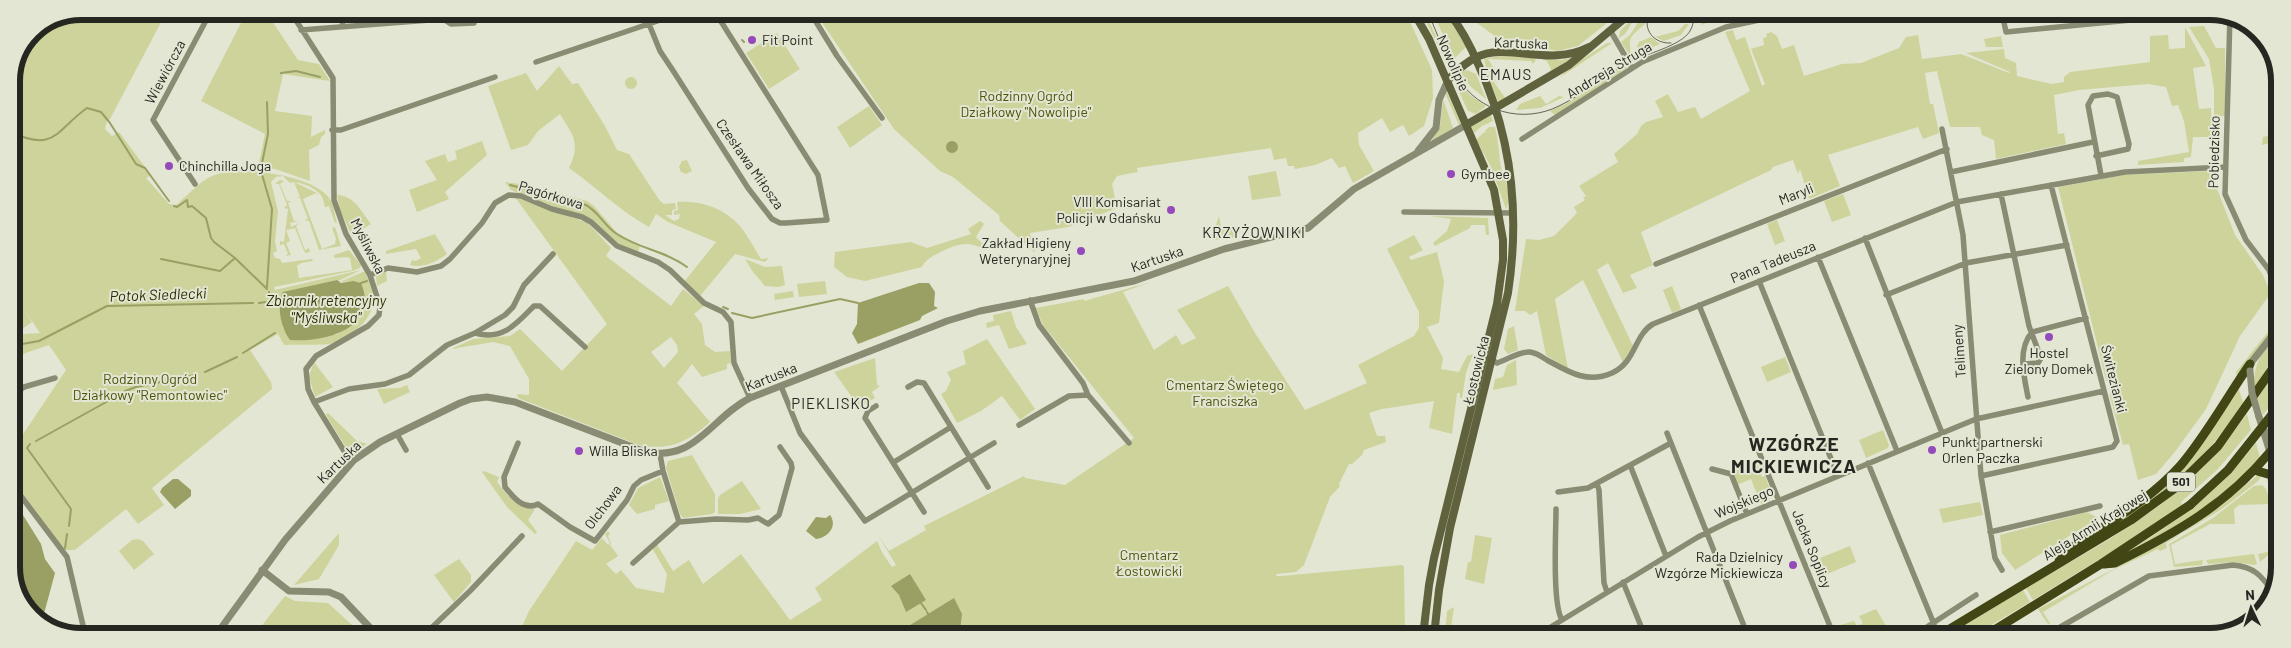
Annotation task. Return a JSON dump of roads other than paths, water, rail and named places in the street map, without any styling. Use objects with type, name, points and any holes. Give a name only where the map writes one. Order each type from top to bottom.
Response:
[{"type":"main road","name":"Nowolipie","points":[[1418,20],[1448,80],[1466,125]]},
{"type":"main road","name":"Nowolipie","points":[[1454,20],[1476,57],[1496,108]]},
{"type":"main road","name":"Kartuska","points":[[1466,125],[1569,65],[1622,20]]},
{"type":"main road","name":"Kartuska","points":[[1448,80],[1460,68],[1476,57],[1494,53],[1560,56],[1574,54],[1593,45]]},
{"type":"main road","name":"Łostowicka","points":[[1435,628],[1439,590],[1450,528],[1511,274],[1512,213],[1508,154],[1496,108]]},
{"type":"main road","name":"Łostowicka","points":[[1424,628],[1429,585],[1436,552],[1501,280],[1503,240],[1494,190],[1466,125]]},
{"type":"main road","points":[[2052,568],[2068,550],[2145,499],[2170,476],[2198,442],[2250,367]]},
{"type":"main road","name":"Aleja Armii Krajowej","points":[[1951,628],[2157,502],[2191,474],[2227,434],[2271,372]]},
{"type":"main road","name":"501","points":[[1996,628],[2102,564],[2190,505],[2228,470],[2271,417]]},
{"type":"main road","points":[[2102,564],[2115,563],[2190,524],[2223,499],[2270,452]]},
{"type":"main road","points":[[2254,470],[2271,475]]},
{"type":"street","name":"Wiewiórcza","points":[[195,184],[153,120],[206,20]]},
{"type":"street","name":"Myśliwska","points":[[295,20],[333,78],[334,200],[346,234],[370,275],[379,301],[379,313],[368,326],[316,356],[309,364],[306,380],[314,402],[344,451],[354,460]]},
{"type":"street","points":[[342,20],[343,27]]},
{"type":"street","points":[[301,30],[430,20]]},
{"type":"street","points":[[445,20],[451,24],[474,23],[474,20]]},
{"type":"street","points":[[536,62],[661,20]]},
{"type":"street","name":"Czesława Miłosza","points":[[649,24],[660,51],[748,188],[772,219],[786,224],[826,220],[818,175],[720,20]]},
{"type":"street","points":[[815,20],[837,56],[882,118]]},
{"type":"street","name":"Andrzeja Struga","points":[[1522,139],[1632,68],[1704,35],[1761,20]]},
{"type":"street","points":[[2003,20],[2006,32],[2123,20]]},
{"type":"street","name":"Pobiedzisko","points":[[2230,23],[2224,194],[2246,240],[2271,275]]},
{"type":"street","points":[[1610,30],[1632,68]]},
{"type":"street","points":[[332,130],[341,130],[495,77]]},
{"type":"street","name":"Kartuska","points":[[1416,153],[1434,132],[1438,123],[1439,100],[1448,80]]},
{"type":"street","points":[[2096,156],[2128,149],[2129,144],[2117,97],[2112,94],[2093,96],[2088,106],[2093,142],[2100,175]]},
{"type":"street","name":"Kartuska","points":[[221,628],[262,570],[316,503],[354,460],[368,449],[466,400],[495,398],[519,403],[637,450],[660,454],[675,452],[690,446],[730,409],[750,398],[965,315],[1030,300],[1134,281],[1224,249],[1308,228],[1354,189],[1416,153],[1436,144],[1466,125]]},
{"type":"street","name":"Telimeny","points":[[1942,129],[1957,202],[1966,263],[1981,476],[1995,558],[2002,570]]},
{"type":"street","points":[[1951,172],[2093,142]]},
{"type":"street","name":"Maryli","points":[[1656,264],[1946,149]]},
{"type":"street","name":"Pana Tadeusza","points":[[1491,361],[1498,364],[1521,354],[1532,352],[1576,375],[1604,376],[1617,370],[1628,360],[1650,325],[1957,202],[2100,175],[2225,167]]},
{"type":"street","name":"Świtezianki","points":[[1981,476],[2112,447],[2117,441],[2052,185]]},
{"type":"street","points":[[2002,194],[2014,255],[2040,362],[2024,364]]},
{"type":"street","name":"Pagórkowa","points":[[370,275],[389,268],[417,272],[441,266],[450,259],[482,223],[495,203],[509,195],[521,196],[552,209],[582,217],[591,222],[616,246],[658,262],[670,270],[704,304],[723,312],[731,322],[734,363],[750,398]]},
{"type":"street","points":[[1404,212],[1512,213]]},
{"type":"street","points":[[1865,238],[1942,433]]},
{"type":"street","points":[[1886,295],[1966,263],[2067,245]]},
{"type":"street","points":[[314,402],[349,388],[400,380],[409,375],[447,344],[475,333],[505,315],[513,307],[524,285],[553,254]]},
{"type":"street","points":[[1818,257],[1897,451]]},
{"type":"street","points":[[1759,281],[1838,476]]},
{"type":"street","points":[[1030,300],[1039,325],[1083,383],[1088,395],[1129,443]]},
{"type":"street","name":"Jacka Soplicy","points":[[1699,305],[1831,628]]},
{"type":"street","points":[[475,333],[486,335],[502,334],[509,331],[534,306],[540,306],[584,347]]},
{"type":"street","points":[[2028,397],[2023,374],[2026,342],[2032,332],[2086,318]]},
{"type":"street","points":[[2271,339],[2250,367],[2252,394],[2271,455]]},
{"type":"street","points":[[1484,354],[1491,361]]},
{"type":"street","points":[[20,390],[24,387],[55,378]]},
{"type":"street","points":[[908,388],[917,382],[924,383],[988,487]]},
{"type":"street","points":[[781,386],[800,433],[865,521],[994,443]]},
{"type":"street","name":"Wojskiego","points":[[1550,628],[1706,532],[1747,514],[1976,419],[2104,390]]},
{"type":"street","points":[[1019,425],[1068,396],[1088,395]]},
{"type":"street","points":[[876,406],[868,411],[865,418],[924,512]]},
{"type":"street","points":[[894,462],[951,427]]},
{"type":"street","points":[[2264,432],[2271,432]]},
{"type":"street","points":[[1667,433],[1745,628]]},
{"type":"street","points":[[397,434],[406,450]]},
{"type":"street","name":"Olchowa","points":[[518,443],[504,477],[505,487],[525,505],[531,507],[538,504],[570,527],[595,540],[627,500],[634,486],[641,480],[663,472]]},
{"type":"street","points":[[1558,492],[1588,488],[1671,443]]},
{"type":"street","points":[[633,563],[679,522],[758,518],[768,524],[779,515],[792,468],[791,463],[780,447]]},
{"type":"street","points":[[660,454],[663,472],[679,522]]},
{"type":"street","points":[[1868,463],[1934,624]]},
{"type":"street","points":[[1630,465],[1666,556]]},
{"type":"street","points":[[1712,469],[1731,474],[1747,514]]},
{"type":"street","points":[[1597,484],[1599,490],[1604,583],[1607,592]]},
{"type":"street","points":[[20,495],[66,557],[83,628]]},
{"type":"street","points":[[1990,532],[2100,506]]},
{"type":"street","points":[[1556,509],[1557,596],[1558,614],[1562,620]]},
{"type":"street","points":[[431,628],[471,590],[522,536]]},
{"type":"street","points":[[2059,628],[2143,578],[2161,573],[2233,565],[2245,566],[2258,573],[2268,586]]},
{"type":"street","points":[[262,570],[289,591],[329,592],[341,597],[370,628]]},
{"type":"street","points":[[1624,582],[1642,628]]},
{"type":"street","points":[[1927,628],[1976,595]]},
{"type":"water","points":[[952,141],[958,147],[952,153],[946,147]]},
{"type":"water","name":"Zbiornik retencyjny \"Myśliwska\"","points":[[337,280],[341,283],[353,281],[361,283],[365,298],[363,311],[356,322],[333,335],[319,339],[290,340],[284,329],[281,317],[280,304],[283,292]]},
{"type":"water","points":[[919,283],[929,283],[935,292],[934,306],[938,308],[922,316],[920,320],[858,344],[852,333],[857,324],[858,303]]},
{"type":"water","points":[[173,479],[178,479],[191,490],[191,496],[175,509],[160,492]]},
{"type":"water","points":[[20,510],[41,544],[45,559],[55,573],[44,615],[30,601],[21,579]]},
{"type":"water","points":[[830,515],[833,523],[828,534],[816,539],[806,531],[816,517],[826,518]]},
{"type":"water","points":[[910,574],[926,600],[906,612],[899,595],[891,586]]},
{"type":"water","points":[[954,598],[962,614],[960,628],[905,628]]},
{"type":"waterway","points":[[281,73],[296,71],[320,77]]},
{"type":"waterway","points":[[261,168],[268,134],[267,102]]},
{"type":"waterway","points":[[20,136],[37,140],[46,139],[61,131],[87,108],[101,112],[136,164],[145,168],[169,201]]},
{"type":"waterway","points":[[261,171],[272,209],[267,287]]},
{"type":"waterway","name":"Potok Siedlecki","points":[[510,185],[586,205],[609,228],[625,239],[670,257],[687,267]]},
{"type":"waterway","points":[[174,206],[177,207],[187,200],[188,207],[192,206],[206,218],[211,238],[214,242],[235,258],[267,289]]},
{"type":"waterway","points":[[161,259],[220,271],[235,258]]},
{"type":"waterway","name":"Potok Siedlecki","points":[[361,283],[367,281]]},
{"type":"waterway","points":[[269,292],[270,302]]},
{"type":"waterway","name":"Potok Siedlecki","points":[[732,313],[752,318],[840,299],[858,303]]},
{"type":"waterway","name":"Potok Siedlecki","points":[[259,303],[280,300]]},
{"type":"waterway","name":"Potok Siedlecki","points":[[20,344],[39,341],[107,306],[253,303]]},
{"type":"waterway","name":"Potok Siedlecki","points":[[723,307],[728,309]]},
{"type":"waterway","points":[[243,353],[275,333]]},
{"type":"waterway","points":[[205,372],[237,357]]},
{"type":"waterway","points":[[125,391],[195,375]]},
{"type":"waterway","points":[[36,441],[117,396]]},
{"type":"waterway","points":[[30,444],[27,448],[71,509],[69,526]]},
{"type":"waterway","points":[[65,548],[67,534]]},
{"type":"waterway","points":[[921,603],[926,610]]},
{"type":"tram line","points":[[1431,20],[1449,62],[1467,90],[1490,107],[1517,114],[1531,114],[1559,106],[1630,62],[1679,41],[1690,31],[1694,20]]},
{"type":"tram line","points":[[1647,20],[1648,30],[1651,35],[1659,41],[1671,43]]},
{"type":"place","name":"Fit Point","points":[[752,40]]},
{"type":"place","name":"Chinchilla Joga","points":[[169,166]]},
{"type":"place","name":"Gymbee","points":[[1451,174]]},
{"type":"place","name":"VIII Komisariat Policji w Gdańsku","points":[[1171,210]]},
{"type":"place","name":"Zakład Higieny Weterynaryjnej","points":[[1081,251]]},
{"type":"place","name":"Hostel Zielony Domek","points":[[2049,337]]},
{"type":"place","name":"Punkt partnerski Orlen Paczka","points":[[1932,450]]},
{"type":"place","name":"Willa Bliska","points":[[579,451]]},
{"type":"place","name":"Rada Dzielnicy Wzgórze Mickiewicza","points":[[1793,565]]},
{"type":"district","name":"EMAUS","points":[[1506,75]]},
{"type":"district","name":"KRZYŻOWNIKI","points":[[1254,233]]},
{"type":"district","name":"PIEKLISKO","points":[[831,404]]},
{"type":"district","name":"WZGÓRZE MICKIEWICZA","points":[[1794,455]]},
{"type":"park label","name":"Rodzinny Ogród Działkowy \"Nowolipie\"","points":[[1026,104]]},
{"type":"park label","name":"Rodzinny Ogród Działkowy \"Remontowiec\"","points":[[150,388]]},
{"type":"park label","name":"Cmentarz Świętego Franciszka","points":[[1225,394]]},
{"type":"park label","name":"Cmentarz Łostowicki","points":[[1149,564]]}]
